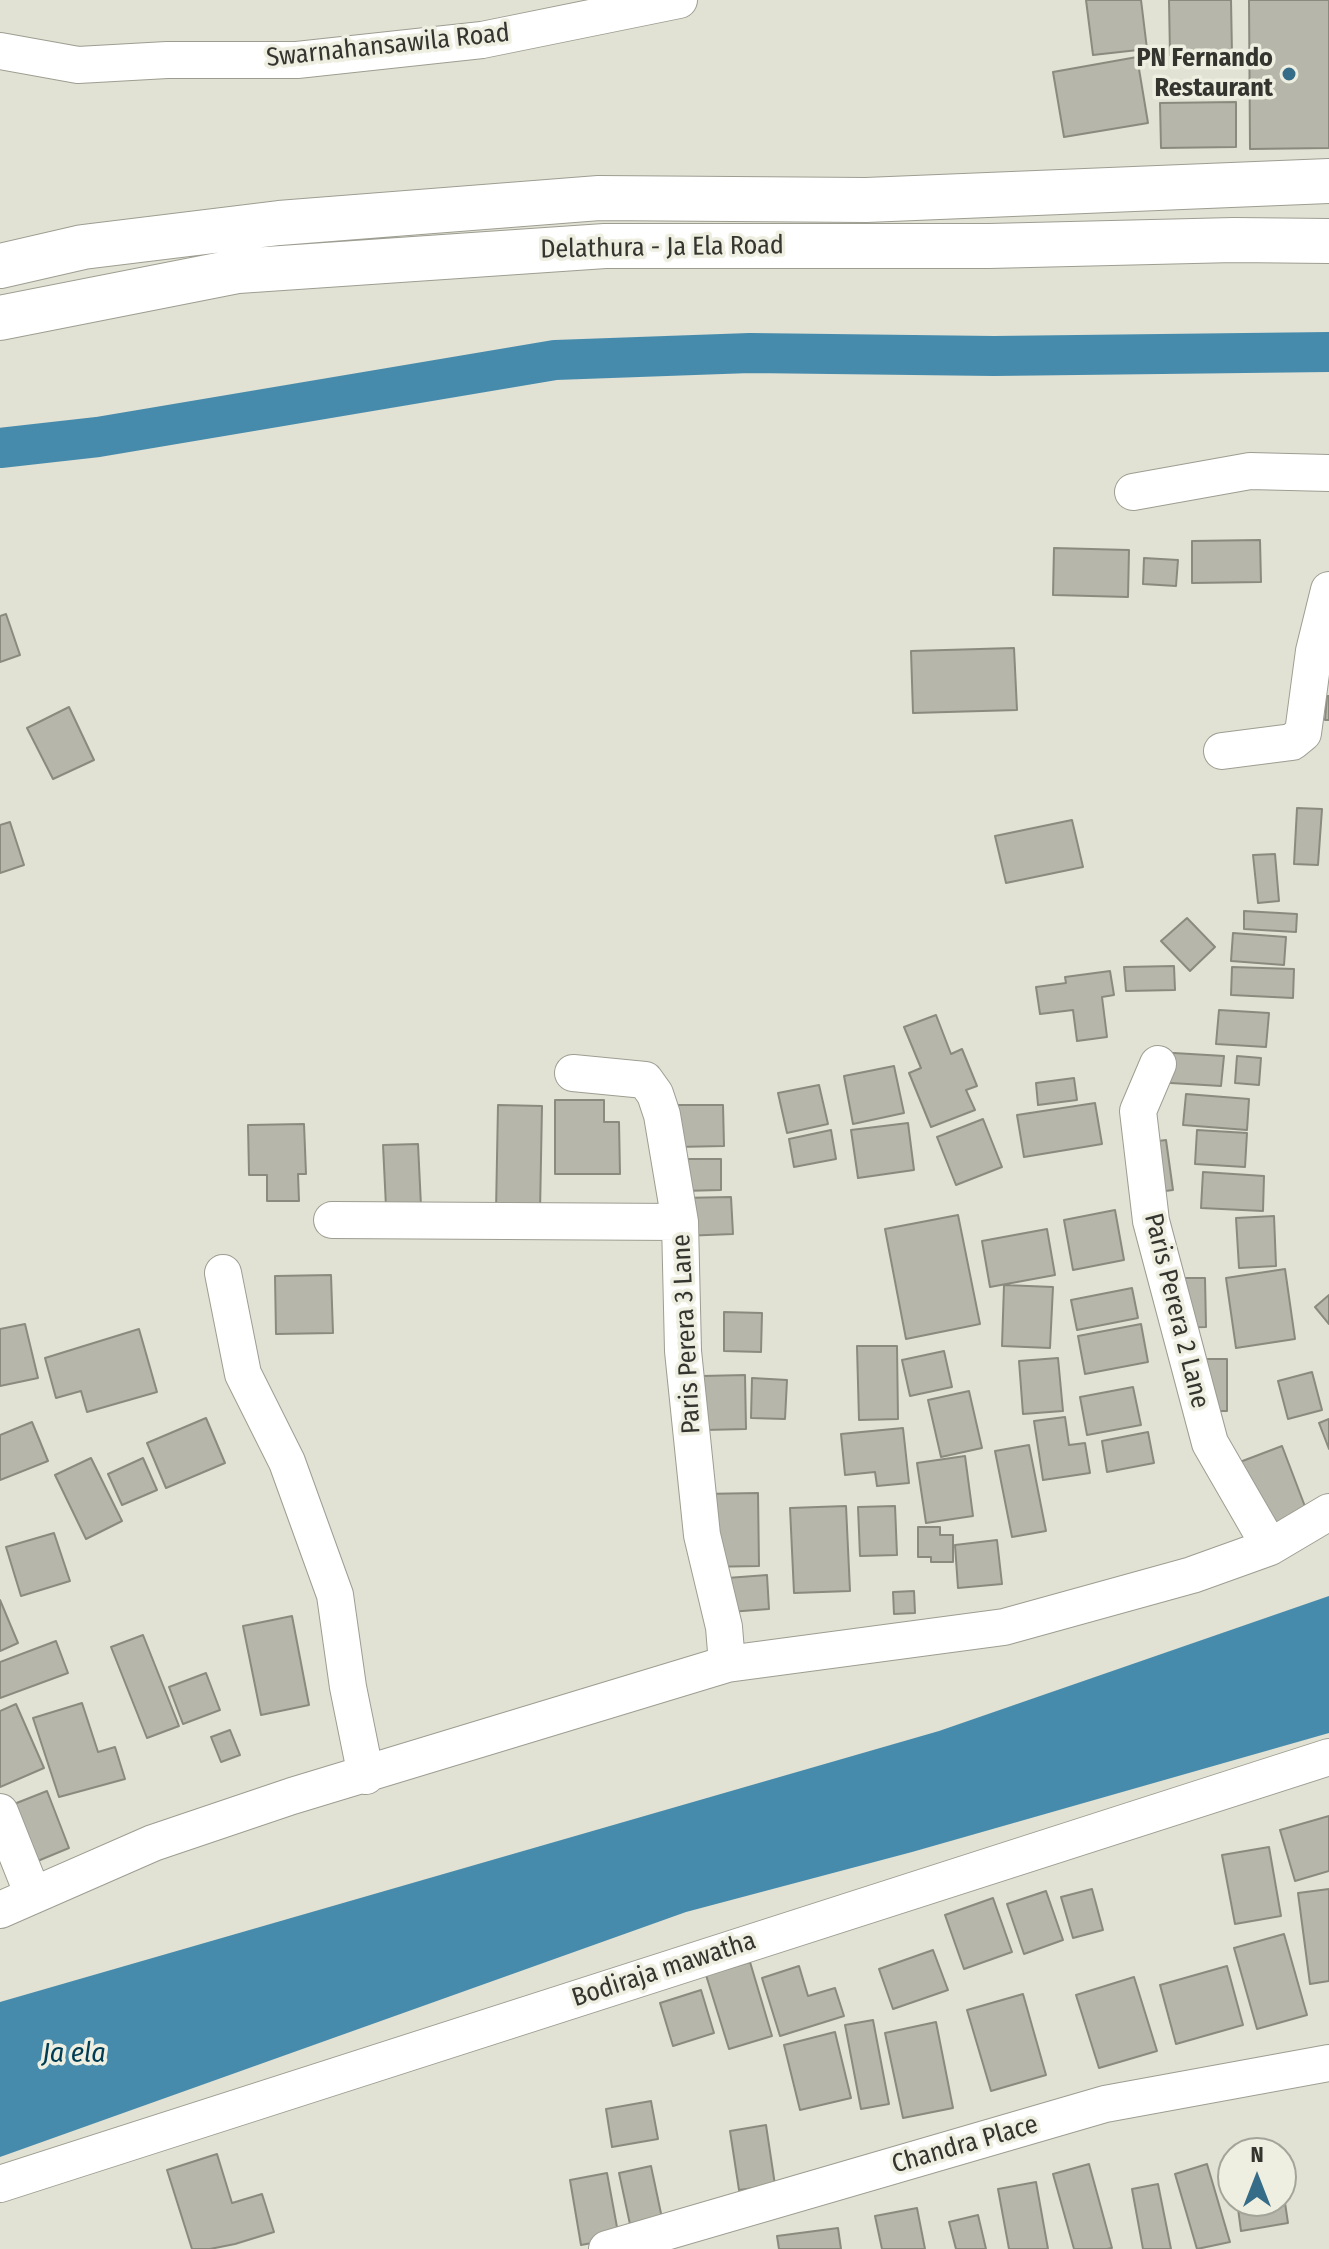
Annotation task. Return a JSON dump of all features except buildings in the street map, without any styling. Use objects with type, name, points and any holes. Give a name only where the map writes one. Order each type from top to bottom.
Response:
[{"type":"main road","name":"Delathura - Ja Ela Road","points":[[0,266],[83,247],[279,223],[599,198],[866,200],[1329,181]]},
{"type":"main road","name":"Delathura - Ja Ela Road","points":[[0,318],[238,271],[605,246],[989,246],[1329,241]]},
{"type":"street","name":"Swarnahansawila Road","points":[[0,51],[78,65],[167,60],[297,60],[482,40],[679,0]]},
{"type":"street","points":[[1133,492],[1250,471],[1329,473]]},
{"type":"street","points":[[1222,751],[1292,742],[1303,733],[1314,651],[1329,590]]},
{"type":"street","name":"Paris Perera 2 Lane","points":[[1158,1064],[1138,1111],[1151,1221],[1210,1443],[1270,1547]]},
{"type":"street","name":"Paris Perera 3 Lane","points":[[573,1073],[645,1080],[655,1094],[662,1115],[680,1222],[683,1351],[702,1535],[724,1627],[727,1664]]},
{"type":"street","points":[[332,1220],[680,1222]]},
{"type":"street","points":[[223,1273],[243,1374],[287,1462],[335,1595],[348,1687],[366,1776]]},
{"type":"street","points":[[0,1910],[153,1843],[292,1796],[727,1664],[1004,1627],[1192,1575],[1270,1547],[1329,1512]]},
{"type":"street","name":"Bodiraja mawatha","points":[[0,2184],[1329,1757]]},
{"type":"street","points":[[0,1812],[33,1895]]},
{"type":"street","name":"Chandra Place","points":[[607,2249],[1105,2104],[1329,2063]]},
{"type":"water","name":"Ja ela","points":[[1329,1596],[1329,1733],[912,1852],[686,1912],[0,2157],[0,2002],[939,1731]]},
{"type":"waterway","points":[[0,448],[98,437],[555,360],[750,353],[994,356],[1329,352]]},
{"type":"place","name":"PN Fernando Restaurant","points":[[1289,74]]}]
